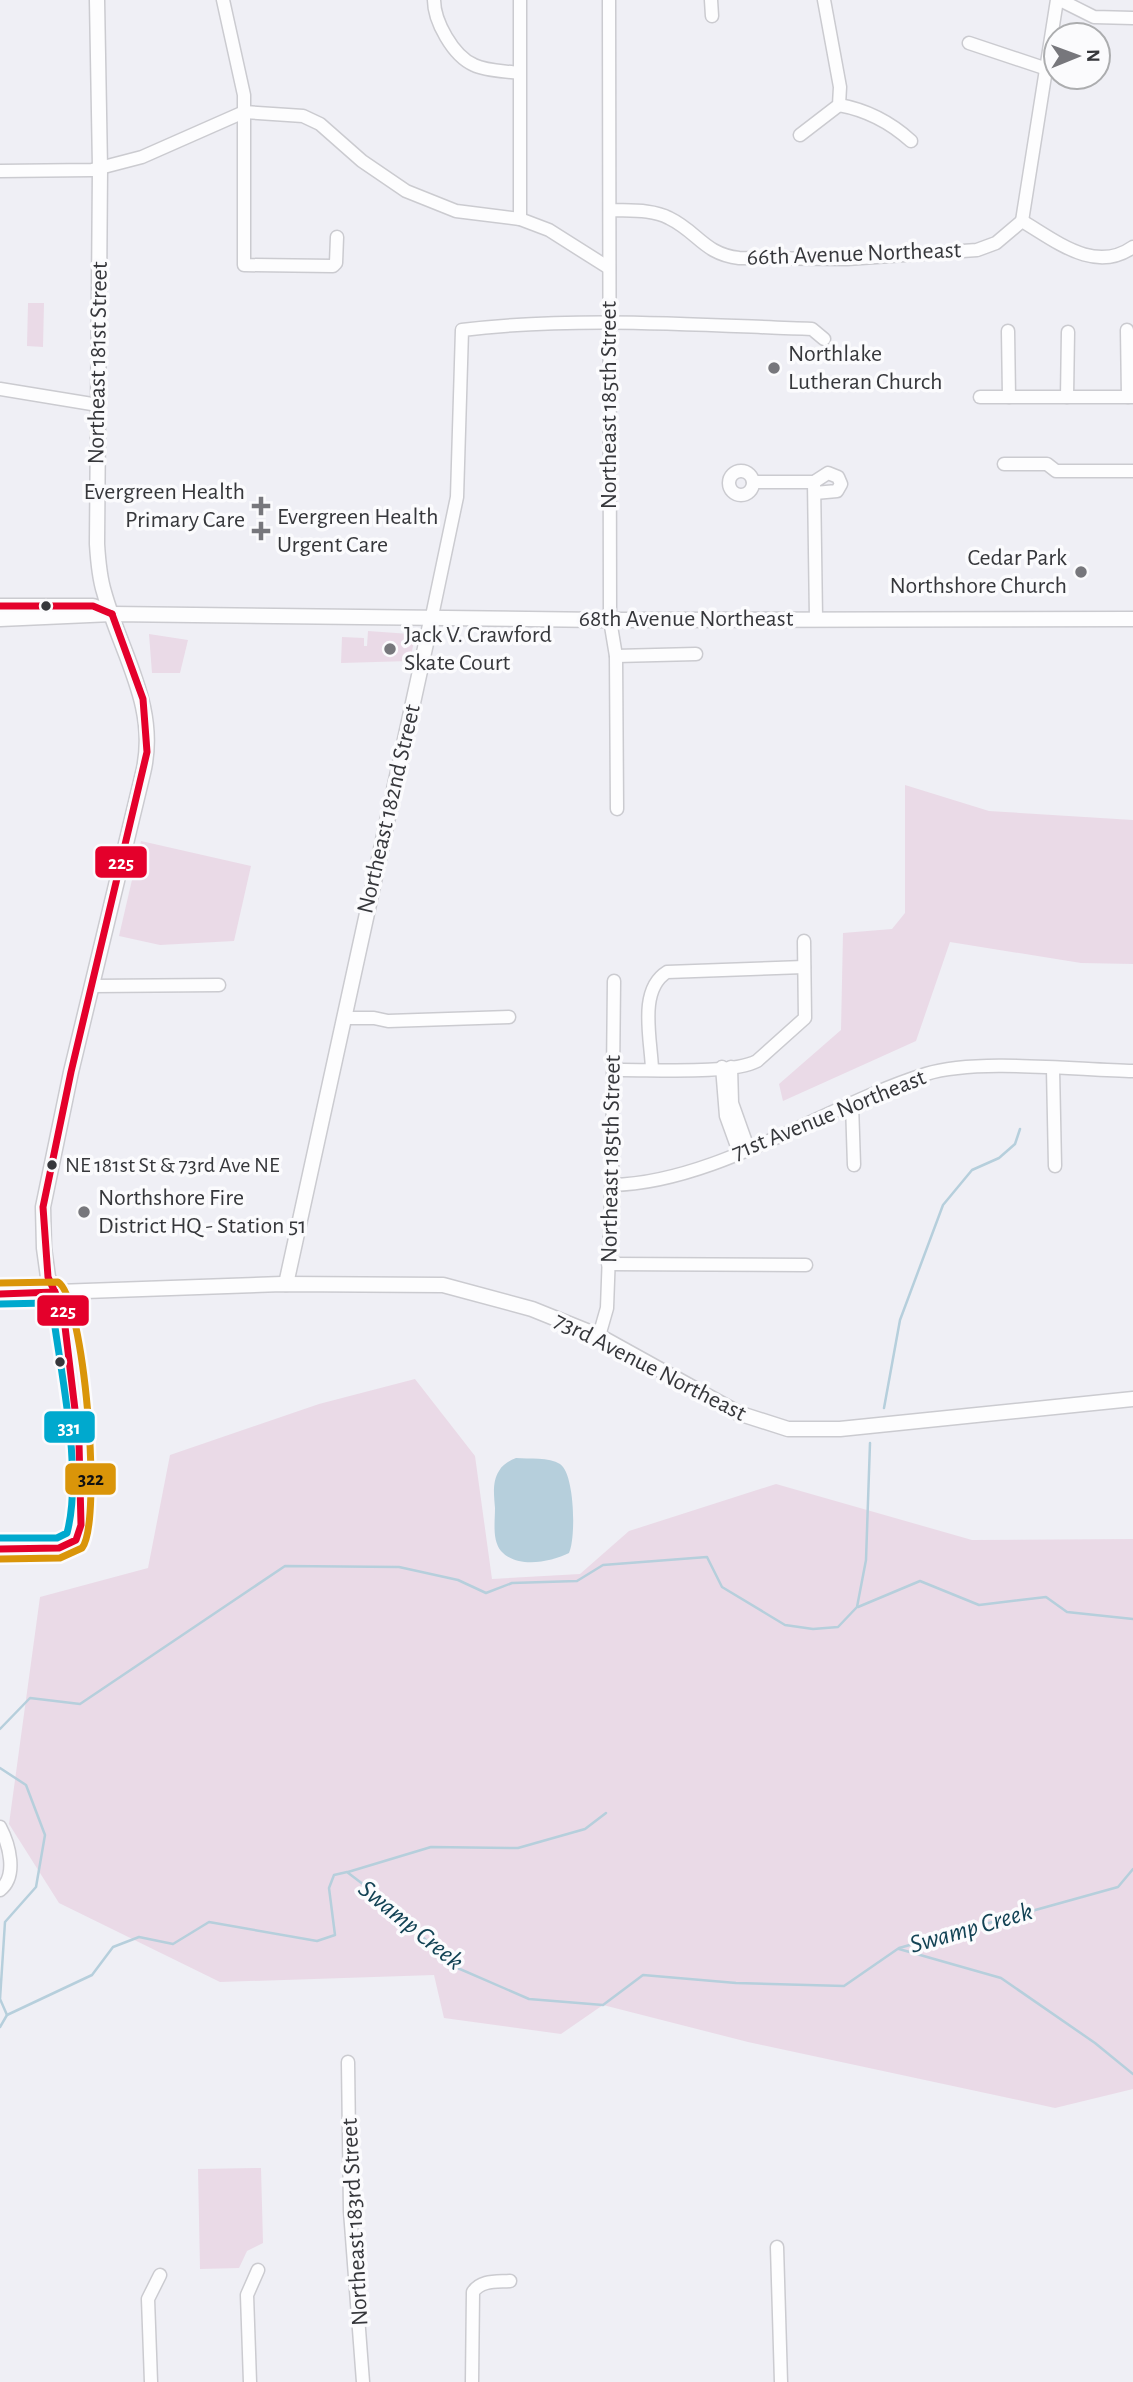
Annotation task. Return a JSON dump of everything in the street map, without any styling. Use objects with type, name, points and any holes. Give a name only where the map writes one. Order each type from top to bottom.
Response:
[{"type":"street","name":"Northeast 181st Street","points":[[55,1292],[48,1277],[43,1207],[146,763],[149,739],[144,705],[104,593],[97,544],[100,168],[97,0]]},
{"type":"street","points":[[223,0],[243,85],[244,265],[333,266],[337,263],[337,237]]},
{"type":"street","points":[[434,0],[434,10],[442,29],[457,51],[473,65],[519,73]]},
{"type":"street","points":[[520,0],[520,219]]},
{"type":"street","name":"Northeast 185th Street","points":[[609,0],[610,620],[616,656],[617,809]]},
{"type":"street","points":[[711,0],[712,16]]},
{"type":"street","points":[[824,0],[840,87],[839,105]]},
{"type":"street","points":[[1054,21],[1058,0],[1094,18],[1133,18]]},
{"type":"street","points":[[969,43],[1042,67]]},
{"type":"street","points":[[1042,82],[1022,221],[1084,256],[1103,259],[1122,255],[1133,247]]},
{"type":"street","points":[[800,135],[839,105],[857,108],[893,125],[911,141]]},
{"type":"street","points":[[0,171],[100,168],[142,157],[244,112],[303,116],[320,124],[362,161],[406,191],[456,211],[520,219],[549,230],[609,268]]},
{"type":"street","name":"66th Avenue Northeast","points":[[610,210],[657,213],[686,229],[707,249],[724,256],[739,258],[847,259],[976,250],[996,243],[1022,221]]},
{"type":"street","points":[[608,324],[812,329],[824,339]]},
{"type":"street","name":"Northeast 182nd Street","points":[[286,1284],[457,497],[462,330],[608,324]]},
{"type":"street","points":[[980,397],[1131,397],[1127,330]]},
{"type":"street","points":[[1008,331],[1009,397]]},
{"type":"street","points":[[1067,397],[1068,332]]},
{"type":"street","points":[[0,389],[98,405]]},
{"type":"street","points":[[1004,464],[1047,464],[1056,471],[1133,471]]},
{"type":"street","points":[[753,482],[815,487],[816,618]]},
{"type":"street","name":"68th Avenue Northeast","points":[[0,606],[93,606],[113,614]]},
{"type":"street","name":"68th Avenue Northeast","points":[[0,619],[113,614],[610,620],[1133,619]]},
{"type":"street","points":[[616,656],[696,654]]},
{"type":"street","points":[[614,1070],[727,1067],[757,1061],[805,1018],[804,941]]},
{"type":"street","points":[[652,1069],[649,992],[656,979],[667,972],[804,967]]},
{"type":"street","name":"Northeast 185th Street","points":[[599,1336],[607,1308],[612,1185],[614,981]]},
{"type":"street","points":[[93,986],[219,985]]},
{"type":"street","points":[[344,1018],[388,1021],[509,1017]]},
{"type":"street","name":"71st Avenue Northeast","points":[[612,1185],[664,1181],[927,1073],[982,1066],[1133,1071]]},
{"type":"street","points":[[727,1067],[726,1115],[743,1150]]},
{"type":"street","points":[[1054,1069],[1055,1166]]},
{"type":"street","points":[[852,1104],[854,1165]]},
{"type":"street","points":[[608,1264],[806,1265]]},
{"type":"street","name":"73rd Avenue Northeast","points":[[0,1294],[286,1284],[443,1285],[532,1309],[599,1336],[738,1413],[788,1429],[841,1429],[1133,1399]]},
{"type":"street","points":[[0,1827],[10,1858],[9,1875],[0,1891]]},
{"type":"street","name":"Northeast 183rd Street","points":[[348,2062],[350,2211],[363,2382]]},
{"type":"street","points":[[777,2247],[781,2382]]},
{"type":"street","points":[[250,2382],[247,2295],[258,2270]]},
{"type":"street","points":[[151,2382],[148,2300],[160,2275]]},
{"type":"street","points":[[472,2382],[473,2292],[477,2286],[487,2282],[510,2281]]},
{"type":"shaded area","points":[[28,303],[44,303],[43,347],[27,346]]},
{"type":"shaded area","name":"Jack V. Crawford Skate Court","points":[[368,631],[410,634],[414,641],[410,661],[341,663],[342,637],[364,638],[364,646],[367,646]]},
{"type":"shaded area","points":[[149,634],[188,640],[180,673],[152,673]]},
{"type":"shaded area","points":[[905,785],[989,811],[1133,820],[1133,964],[1081,963],[950,942],[916,1041],[783,1101],[779,1084],[841,1030],[843,933],[892,929],[905,913]]},
{"type":"shaded area","points":[[141,841],[251,866],[234,941],[160,945],[119,936]]},
{"type":"shaded area","points":[[415,1379],[475,1456],[492,1579],[580,1574],[629,1531],[776,1484],[972,1540],[1133,1539],[1133,2089],[1055,2108],[748,2042],[603,2005],[561,2034],[444,2018],[434,1975],[220,1982],[59,1903],[9,1824],[40,1597],[148,1568],[170,1455],[319,1404]]},
{"type":"shaded area","points":[[261,2168],[263,2243],[247,2251],[239,2268],[200,2269],[198,2169]]},
{"type":"water","points":[[516,1458],[550,1460],[560,1464],[565,1470],[573,1507],[573,1534],[569,1553],[544,1561],[525,1562],[508,1557],[498,1547],[495,1531],[495,1480],[502,1466]]},
{"type":"waterway","points":[[884,1408],[900,1320],[943,1205],[972,1170],[999,1158],[1015,1144],[1020,1129]]},
{"type":"waterway","points":[[0,1729],[30,1698],[80,1704],[285,1566],[399,1567],[458,1580],[486,1593],[512,1583],[577,1581],[603,1565],[707,1557],[722,1587],[785,1625],[813,1629],[838,1627],[857,1607],[866,1560],[870,1443]]},
{"type":"waterway","points":[[858,1607],[920,1581],[979,1605],[1046,1597],[1067,1612],[1133,1619]]},
{"type":"waterway","points":[[0,1768],[26,1785],[45,1835],[36,1887],[5,1922],[0,1999],[7,2015]]},
{"type":"waterway","points":[[348,1872],[431,1847],[518,1848],[585,1829],[606,1813]]},
{"type":"waterway","name":"Swamp Creek","points":[[0,2027],[7,2015],[92,1975],[113,1947],[139,1937],[173,1944],[209,1922],[317,1941],[335,1935],[329,1888],[334,1875],[347,1872],[385,1901],[453,1966],[529,1999],[603,2005],[643,1975],[736,1983],[844,1986],[899,1948],[1118,1887],[1133,1869]]},
{"type":"waterway","points":[[899,1949],[1001,1978],[1095,2043],[1133,2074]]},
{"type":"transit line","name":"225","points":[[0,606],[93,606],[112,614]]},
{"type":"transit line","name":"225","points":[[0,1549],[59,1548],[76,1540],[81,1525],[79,1443],[63,1310],[48,1277],[43,1207],[71,1072],[147,752],[143,699],[112,614]]},
{"type":"transit line","name":"322","points":[[0,1283],[58,1282],[67,1297],[76,1326],[83,1366],[88,1411],[91,1498],[88,1530],[82,1548],[60,1558],[0,1559]]},
{"type":"transit line","name":"225","points":[[0,1294],[55,1292]]},
{"type":"transit line","name":"331","points":[[0,1304],[48,1303],[53,1313],[69,1424],[73,1482],[67,1533],[57,1538],[0,1538]]},
{"type":"place","name":"Northlake Lutheran Church","points":[[774,368]]},
{"type":"place","name":"Evergreen Health Primary Care","points":[[261,506]]},
{"type":"place","name":"Evergreen Health Urgent Care","points":[[261,531]]},
{"type":"place","name":"Cedar Park Northshore Church","points":[[1081,572]]},
{"type":"place","name":"Jack V. Crawford Skate Court","points":[[390,649]]},
{"type":"place","name":"NE 181st St & 73rd Ave NE","points":[[52,1165]]},
{"type":"place","name":"Northshore Fire District HQ - Station 51","points":[[84,1212]]}]
